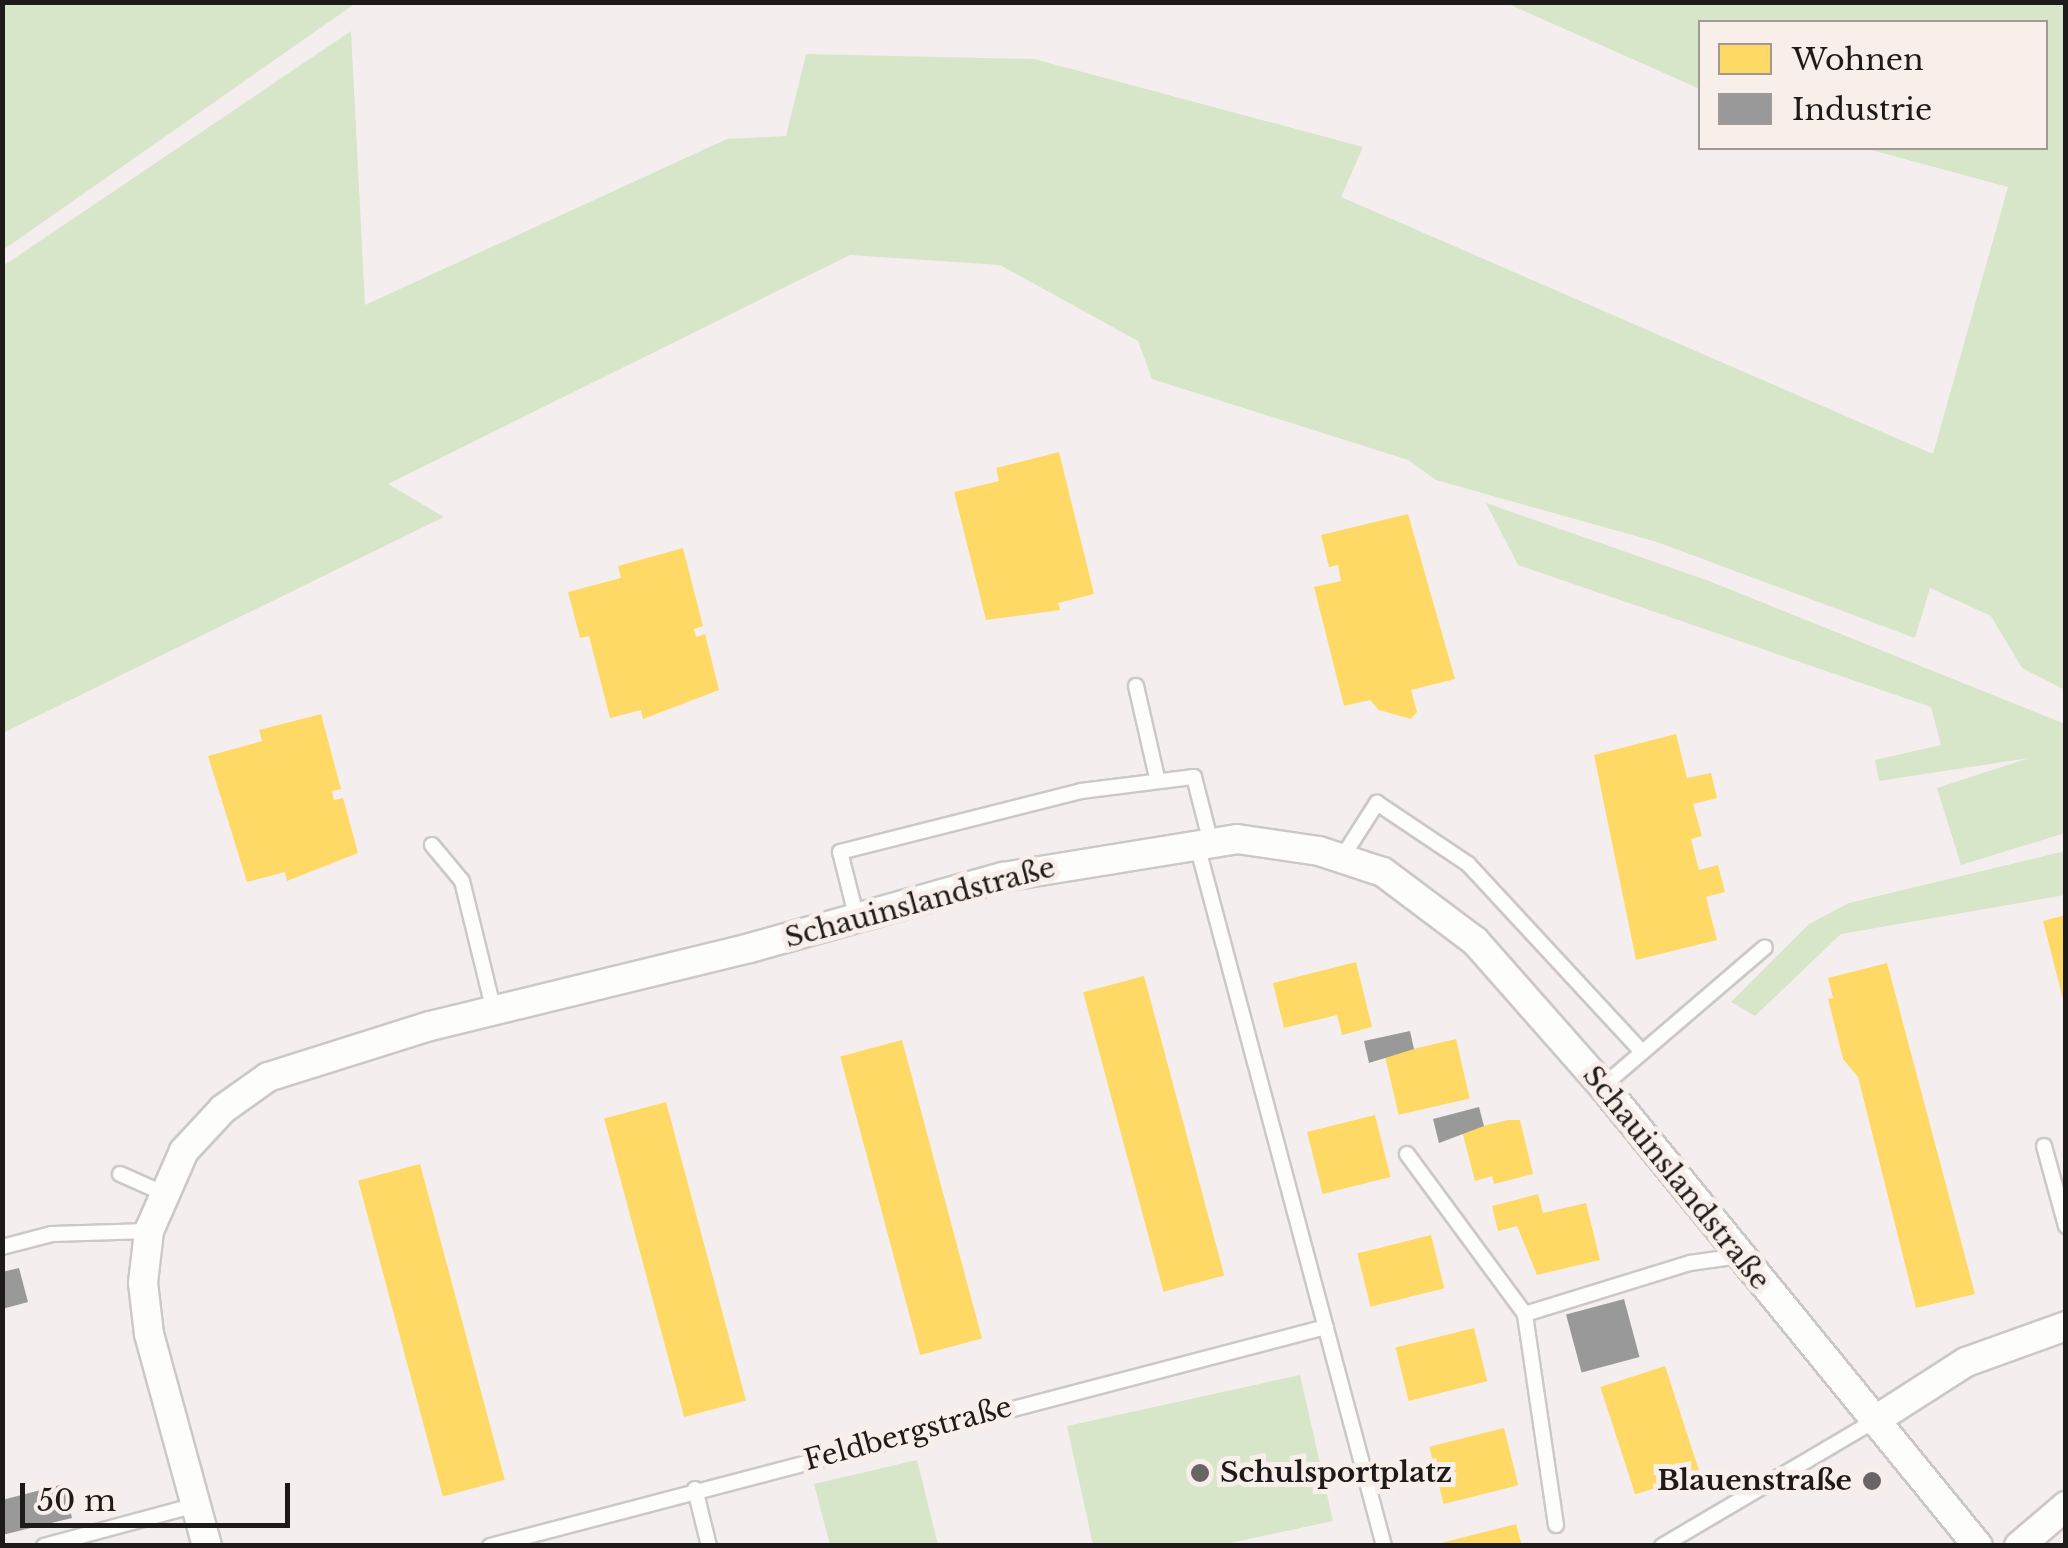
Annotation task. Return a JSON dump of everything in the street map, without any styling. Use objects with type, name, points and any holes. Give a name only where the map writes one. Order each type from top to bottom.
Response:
[{"type":"street","name":"Schauinslandstraße","points":[[163,1193],[184,1150],[223,1109],[268,1078],[494,1011],[856,918],[1002,876],[1237,840],[1341,859],[1384,872],[1475,941],[1603,1086],[1978,1546]]},
{"type":"street","points":[[163,1193],[149,1232],[144,1284],[149,1334],[207,1546]]},
{"type":"street","points":[[1874,1422],[1966,1362],[2066,1326]]},
{"type":"street","points":[[2018,1546],[2066,1506]]},
{"type":"lane","points":[[1136,686],[1157,778]]},
{"type":"lane","points":[[856,918],[840,852],[953,820],[1157,778],[1194,777],[1204,844],[1384,1546]]},
{"type":"lane","points":[[1341,859],[1362,817],[1378,803],[1468,864],[1642,1052]]},
{"type":"lane","points":[[432,844],[462,880],[494,1011]]},
{"type":"lane","points":[[1603,1086],[1765,947]]},
{"type":"lane","points":[[2044,1146],[2066,1226]]},
{"type":"lane","points":[[1407,1154],[1525,1314],[1556,1525]]},
{"type":"lane","points":[[120,1174],[163,1193]]},
{"type":"lane","points":[[2,1247],[52,1234],[149,1232]]},
{"type":"lane","points":[[1525,1314],[1690,1263],[1740,1256]]},
{"type":"lane","name":"Feldbergstraße","points":[[490,1546],[1326,1327]]},
{"type":"lane","points":[[1662,1546],[1874,1422]]},
{"type":"lane","points":[[695,1490],[709,1546]]},
{"type":"lane","points":[[44,1546],[196,1505]]},
{"type":"green space","points":[[3,2],[356,2],[356,3],[3,250]]},
{"type":"green space","points":[[1506,3],[2065,3],[2065,690],[2022,668],[1991,616],[1930,588],[1915,638],[1657,542],[1436,480],[1408,460],[1152,379],[1138,341],[1000,265],[850,255],[388,484],[444,517],[3,733],[3,266],[351,31],[365,305],[727,139],[786,136],[806,54],[1034,59],[1363,147],[1341,197],[1933,454],[2008,187],[1871,150],[2048,150],[2048,20],[1698,20],[1698,88]]},
{"type":"green space","points":[[1486,503],[1709,581],[2065,724],[2065,833],[1961,865],[1937,788],[2029,758],[1879,781],[1875,760],[1941,745],[1931,707],[1518,565]]},
{"type":"green space","points":[[2065,851],[2065,895],[1841,934],[1755,1016],[1731,1002],[1809,924],[1849,903]]},
{"type":"green space","name":"Schulsportplatz","points":[[1300,1375],[1333,1521],[1221,1545],[1093,1545],[1067,1426]]},
{"type":"green space","points":[[917,1460],[938,1545],[830,1545],[814,1484]]},
{"type":"building: Wohnen","points":[[1059,452],[1094,594],[1058,603],[1060,610],[986,620],[954,492],[999,481],[996,468]]},
{"type":"building: Wohnen","points":[[1408,514],[1455,679],[1411,690],[1417,712],[1411,719],[1379,710],[1370,700],[1344,706],[1314,587],[1341,581],[1338,565],[1329,567],[1321,535]]},
{"type":"building: Wohnen","points":[[683,548],[703,626],[694,629],[696,637],[705,634],[719,690],[643,719],[641,710],[610,718],[589,636],[580,638],[568,592],[621,578],[618,566]]},
{"type":"building: Wohnen","points":[[321,714],[341,789],[332,791],[334,800],[343,798],[358,853],[287,881],[285,872],[247,882],[208,756],[262,741],[259,730]]},
{"type":"building: Wohnen","points":[[1676,734],[1687,778],[1711,773],[1717,798],[1693,804],[1702,836],[1691,839],[1699,870],[1718,865],[1725,892],[1706,897],[1717,940],[1636,960],[1594,755]]},
{"type":"building: Wohnen","points":[[2066,915],[2066,1003],[2064,1003],[2043,921]]},
{"type":"building: Wohnen","points":[[1356,962],[1372,1027],[1342,1035],[1337,1015],[1284,1028],[1273,983]]},
{"type":"building: Wohnen","points":[[1887,963],[1975,1294],[1916,1308],[1858,1077],[1843,1059],[1828,999],[1833,998],[1828,978]]},
{"type":"building: Wohnen","points":[[1144,976],[1224,1275],[1163,1292],[1083,992]]},
{"type":"building: Wohnen","points":[[1456,1039],[1470,1098],[1399,1115],[1385,1055]]},
{"type":"building: Wohnen","points":[[902,1040],[982,1338],[920,1355],[840,1057]]},
{"type":"building: Wohnen","points":[[666,1102],[746,1400],[684,1417],[604,1119]]},
{"type":"building: Wohnen","points":[[1375,1115],[1390,1177],[1323,1194],[1307,1132]]},
{"type":"building: Wohnen","points":[[1520,1120],[1533,1174],[1494,1184],[1492,1176],[1475,1181],[1462,1131]]},
{"type":"building: Wohnen","points":[[420,1164],[505,1480],[443,1496],[358,1181]]},
{"type":"building: Wohnen","points":[[1538,1194],[1543,1213],[1586,1203],[1600,1260],[1537,1275],[1517,1226],[1498,1231],[1492,1206]]},
{"type":"building: Wohnen","points":[[1431,1235],[1444,1288],[1371,1307],[1357,1253]]},
{"type":"building: Wohnen","points":[[1474,1328],[1487,1381],[1409,1401],[1395,1348]]},
{"type":"building: Wohnen","points":[[1665,1366],[1700,1473],[1635,1494],[1600,1387]]},
{"type":"building: Wohnen","points":[[1504,1428],[1518,1485],[1444,1504],[1429,1447]]},
{"type":"building: Wohnen","points":[[1516,1524],[1522,1546],[1437,1546],[1437,1544]]},
{"type":"building: Industrie","points":[[1410,1031],[1414,1049],[1369,1063],[1364,1041]]},
{"type":"building: Industrie","points":[[1479,1107],[1484,1126],[1439,1143],[1433,1119]]},
{"type":"building: Industrie","points":[[19,1268],[28,1302],[2,1309],[2,1272]]},
{"type":"building: Industrie","points":[[1624,1299],[1640,1357],[1582,1372],[1566,1315]]},
{"type":"building: Industrie","points":[[64,1484],[72,1518],[2,1535],[2,1500]]},
{"type":"place","name":"Schulsportplatz","points":[[1200,1473]]},
{"type":"place","name":"Blauenstraße","points":[[1872,1481]]}]
